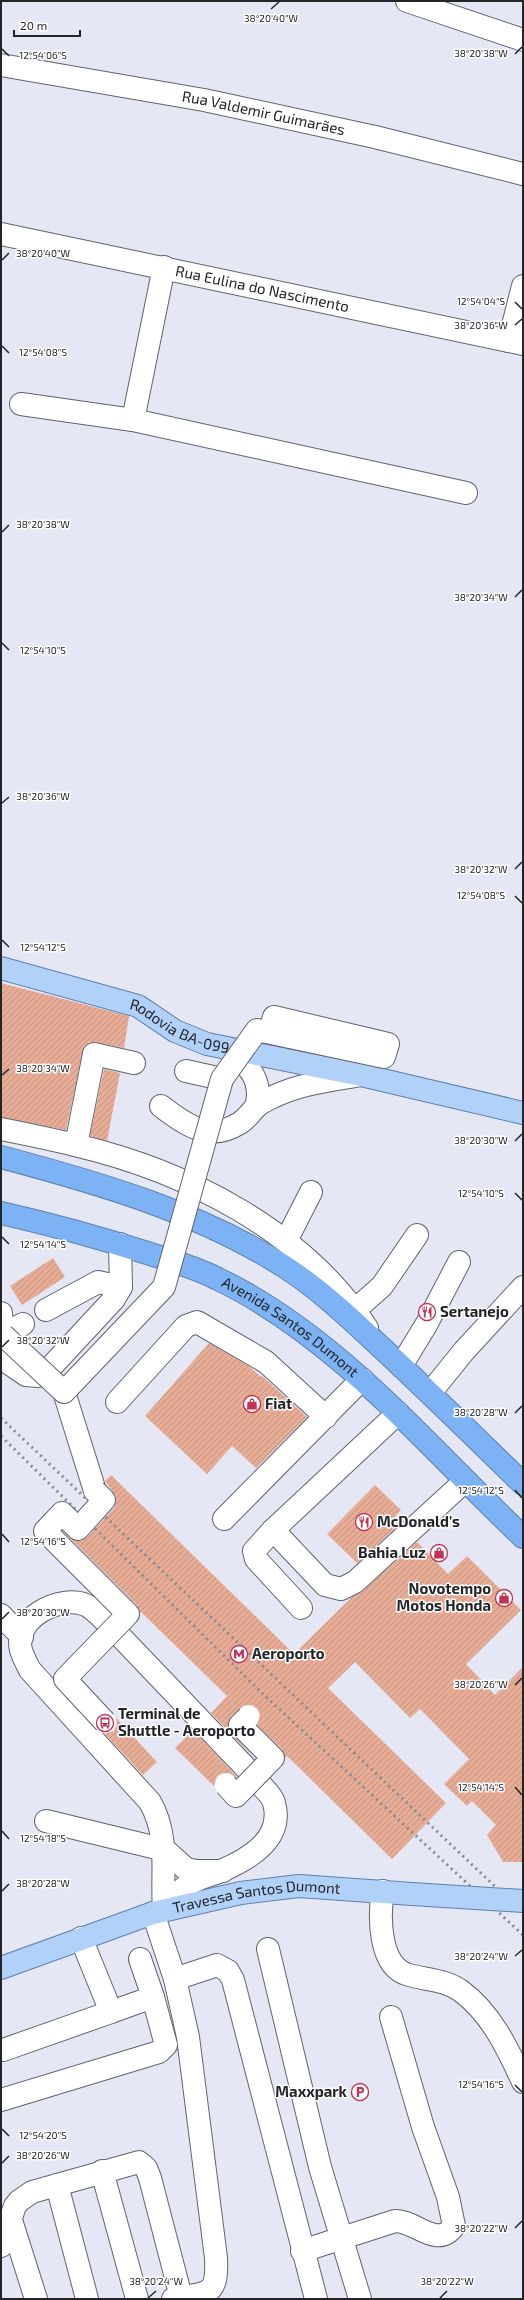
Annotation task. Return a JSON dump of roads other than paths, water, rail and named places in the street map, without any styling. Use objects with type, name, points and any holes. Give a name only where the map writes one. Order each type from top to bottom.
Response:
[{"type":"highway","points":[[1,1157],[144,1201],[217,1229],[285,1268],[323,1294],[430,1393],[523,1484]]},
{"type":"highway","name":"Avenida Santos Dumont","points":[[1,1213],[51,1224],[120,1244],[192,1268],[219,1279],[268,1308],[330,1352],[362,1379],[523,1537]]},
{"type":"main road","name":"Rodovia BA-099","points":[[1,968],[138,1006],[175,1031],[192,1039],[226,1048],[361,1075],[523,1112]]},
{"type":"main road","name":"Travessa Santos Dumont","points":[[1,1968],[81,1938],[163,1910],[241,1893],[299,1886],[523,1901]]},
{"type":"street","points":[[407,1],[523,40]]},
{"type":"street","name":"Rua Valdemir Guimarães","points":[[1,65],[204,100],[375,137],[523,174]]},
{"type":"street","name":"Rua Eulina do Nascimento","points":[[1,234],[516,342]]},
{"type":"street","points":[[132,420],[164,267]]},
{"type":"street","points":[[516,342],[523,286]]},
{"type":"street","points":[[21,404],[132,420],[466,493]]},
{"type":"street","points":[[64,1392],[164,1287],[222,1079],[257,1030],[384,1057],[388,1044],[274,1017],[271,1027],[370,1049]]},
{"type":"street","points":[[226,1048],[242,1058],[251,1070],[259,1096],[256,1107]]},
{"type":"street","points":[[76,1145],[94,1054],[134,1063]]},
{"type":"street","points":[[186,1071],[222,1079]]},
{"type":"street","points":[[161,1106],[182,1123],[196,1130],[210,1132],[238,1124],[256,1107],[292,1089],[361,1075]]},
{"type":"street","points":[[1,1129],[76,1145],[128,1160],[188,1184],[235,1208],[286,1241],[319,1270],[355,1310],[377,1344]]},
{"type":"street","points":[[286,1241],[311,1192]]},
{"type":"street","points":[[355,1310],[382,1286],[417,1235]]},
{"type":"street","points":[[1,1358],[26,1375],[38,1376],[49,1369],[114,1298],[121,1287],[120,1244]]},
{"type":"street","points":[[401,1366],[426,1325],[459,1262]]},
{"type":"street","points":[[46,1310],[69,1296],[98,1282],[121,1287]]},
{"type":"street","points":[[430,1393],[464,1351],[523,1287]]},
{"type":"street","points":[[1,1313],[3,1335],[64,1392],[95,1491],[104,1500],[78,1529],[62,1513],[45,1531],[128,1614],[66,1678],[105,1722]]},
{"type":"street","points":[[117,1402],[186,1326],[197,1322],[266,1362],[326,1417]]},
{"type":"street","points":[[3,1335],[23,1324]]},
{"type":"street","points":[[224,1518],[326,1417],[362,1379]]},
{"type":"street","points":[[300,1608],[256,1559],[254,1552],[273,1530],[398,1413]]},
{"type":"street","points":[[273,1530],[325,1585],[341,1589],[355,1582],[465,1481]]},
{"type":"street","points":[[1,2246],[10,2217],[19,2201],[32,2192],[138,2162],[146,2168],[189,2297],[214,2285],[217,2278],[216,2258],[188,2037],[175,1979],[163,1910],[165,1850],[155,1811],[150,1802],[30,1670],[21,1650],[22,1636],[32,1619],[43,1610],[57,1602],[72,1602],[86,1605],[113,1629],[252,1776],[274,1803],[272,1834],[258,1850],[223,1871],[185,1887],[163,1910]]},
{"type":"street","points":[[1,1615],[22,1636]]},
{"type":"street","points":[[226,1785],[236,1796],[273,1758],[240,1725],[248,1717]]},
{"type":"street","points":[[46,1821],[165,1850],[186,1869],[197,1871],[223,1871]]},
{"type":"street","points":[[383,1891],[380,1924],[385,1950],[394,1965],[407,1975],[450,1984],[462,1992],[483,2012],[505,2044],[523,2082]]},
{"type":"street","points":[[81,1938],[111,2012]]},
{"type":"street","points":[[268,1949],[320,2167],[340,2239],[360,2299]]},
{"type":"street","points":[[1,2100],[163,2049],[167,2043],[140,1960]]},
{"type":"street","points":[[175,1979],[217,1965],[228,1971],[233,1980],[302,2251],[316,2299]]},
{"type":"street","points":[[3,2050],[153,1997]]},
{"type":"street","points":[[302,2251],[395,2221],[407,2224],[427,2235],[440,2235],[450,2232],[454,2226],[448,2197],[423,2127],[391,2017]]},
{"type":"street","points":[[102,2171],[137,2299]]},
{"type":"street","points":[[57,2185],[87,2299]]},
{"type":"street","points":[[10,2217],[36,2299]]},
{"type":"railway","points":[[1,1418],[523,1913]]},
{"type":"railway","points":[[1,1436],[263,1694],[523,1935]]},
{"type":"place","name":"Sertanejo","points":[[427,1312]]},
{"type":"place","name":"Fiat","points":[[252,1404]]},
{"type":"place","name":"McDonald's","points":[[364,1522]]},
{"type":"place","name":"Bahia Luz","points":[[439,1553]]},
{"type":"place","name":"Novotempo Motos Honda","points":[[504,1598]]},
{"type":"place","name":"Aeroporto","points":[[239,1654]]},
{"type":"place","name":"Terminal de Shuttle - Aeroporto","points":[[105,1723]]},
{"type":"place","name":"Maxxpark","points":[[360,2092]]}]
